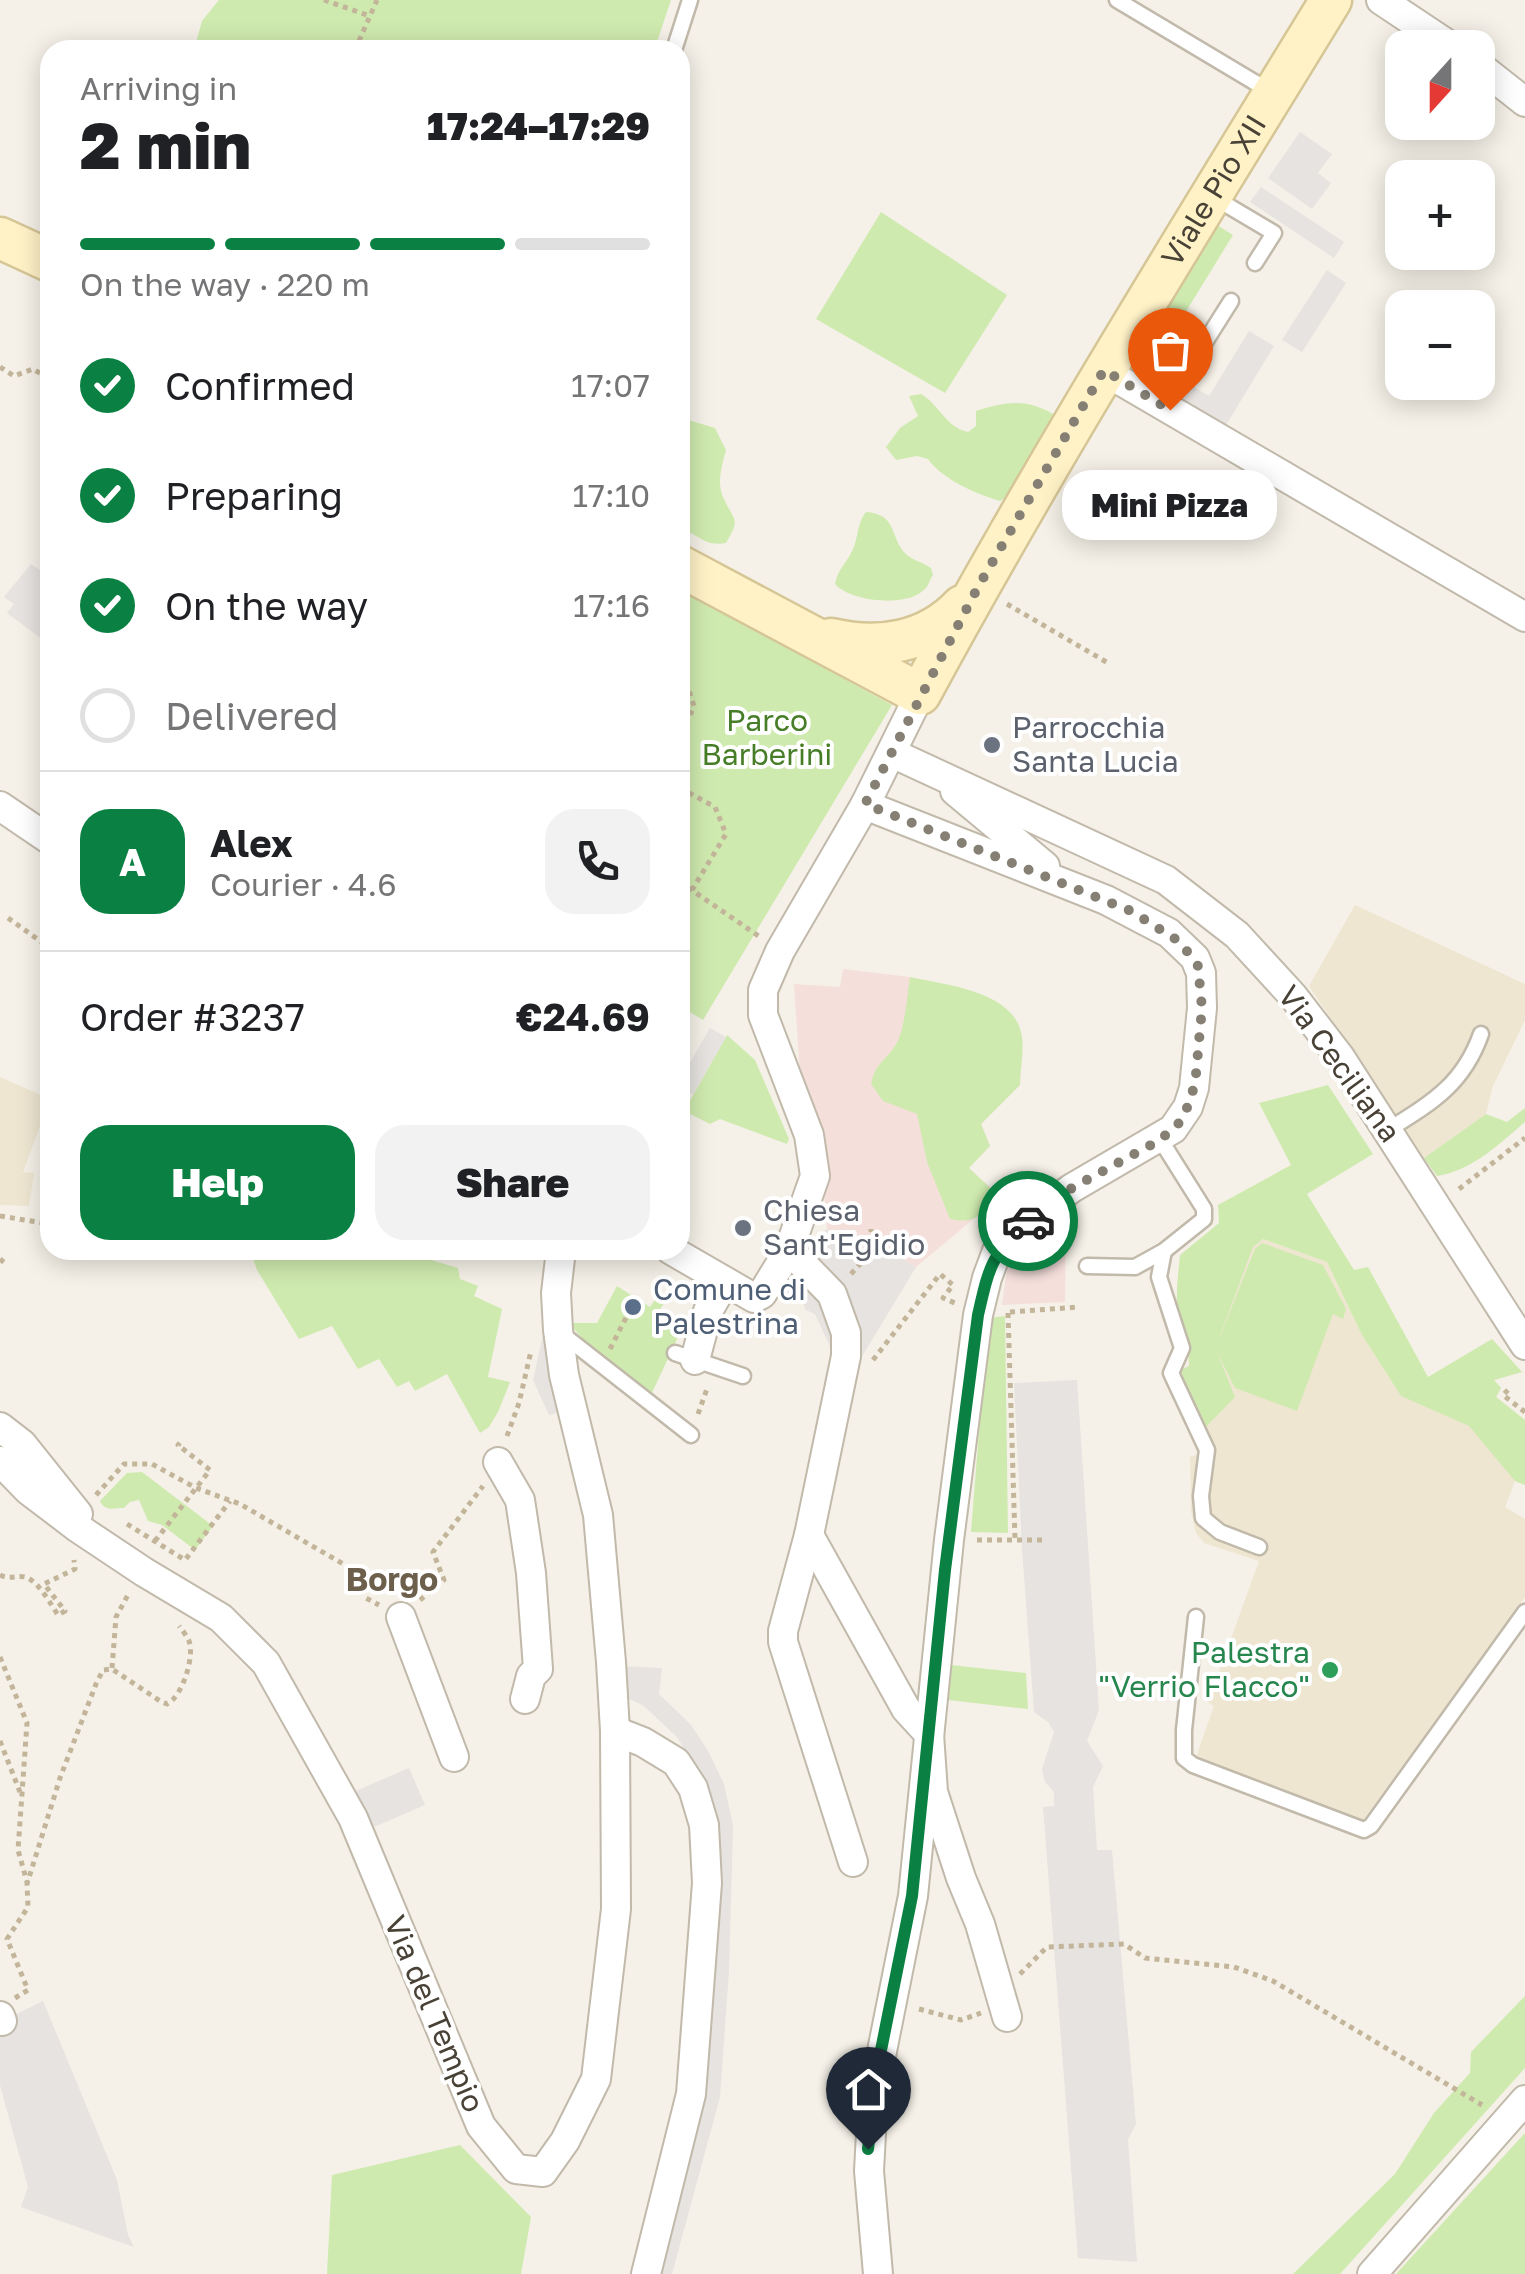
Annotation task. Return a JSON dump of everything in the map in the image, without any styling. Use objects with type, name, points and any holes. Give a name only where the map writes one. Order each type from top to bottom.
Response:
[{"type":"street","points":[[1381,0],[1426,30]]},
{"type":"street","name":"Viale Pio XII","points":[[920,694],[1104,370],[1274,94],[1323,3]]},
{"type":"street","points":[[1495,78],[1525,102]]},
{"type":"street","points":[[0,238],[40,256]]},
{"type":"street","points":[[1104,370],[1525,618]]},
{"type":"street","points":[[687,1260],[750,1298],[757,1298],[789,1250],[812,1188],[815,1162],[809,1136],[763,1015],[764,990],[780,951],[865,804],[920,694],[690,571]]},
{"type":"street","name":"Viale Pio XII","points":[[790,625],[816,636],[851,643],[903,641],[940,626],[978,587]]},
{"type":"street","name":"Via Ceciliana","points":[[892,753],[1166,880],[1237,935],[1331,1045],[1525,1345]]},
{"type":"street","points":[[937,774],[1070,886]]},
{"type":"street","points":[[865,804],[1155,924],[1180,942],[1198,966],[1202,1008],[1194,1088],[1179,1123],[1160,1140],[1072,1188],[1034,1216],[1003,1244],[990,1267],[978,1315],[949,1540],[910,1918],[873,2096],[868,2149],[878,2274]]},
{"type":"street","points":[[2,811],[40,834]]},
{"type":"street","points":[[929,830],[1092,844]]},
{"type":"street","points":[[789,1250],[832,1294],[860,1358],[786,1612],[784,1642],[852,1862]]},
{"type":"street","name":"Via del Tempio","points":[[0,1461],[28,1490],[89,1536],[221,1618],[266,1663],[353,1818],[480,2126],[516,2169],[543,2172],[596,2078],[616,1909],[615,1732],[598,1514],[564,1375],[556,1293],[560,1260]]},
{"type":"street","points":[[685,1357],[724,1283]]},
{"type":"street","points":[[0,1427],[22,1444],[89,1536]]},
{"type":"street","points":[[498,1462],[520,1500],[531,1572],[538,1668],[531,1676],[524,1699]]},
{"type":"street","points":[[808,1536],[906,1709],[928,1734],[933,1792],[980,1924],[1002,2006]]},
{"type":"street","points":[[401,1617],[454,1756]]},
{"type":"street","points":[[615,1732],[644,1742],[676,1762],[693,1788],[704,1824],[707,1883],[692,2094],[646,2274]]},
{"type":"street","points":[[1372,2274],[1525,2100]]},
{"type":"lane","points":[[677,40],[690,0]]},
{"type":"lane","points":[[1117,0],[1274,94]]},
{"type":"lane","points":[[1211,196],[1274,233],[1254,263]]},
{"type":"lane","points":[[1130,330],[1190,366],[1230,301]]},
{"type":"lane","points":[[1388,1130],[1450,1089],[1481,1034]]},
{"type":"lane","points":[[1087,1266],[1136,1267],[1200,1224],[1206,1213],[1160,1140]]},
{"type":"lane","points":[[1164,1250],[1158,1277],[1182,1348],[1171,1373],[1207,1450],[1202,1483],[1203,1518],[1220,1532],[1259,1547]]},
{"type":"lane","points":[[558,1330],[691,1436]]},
{"type":"lane","points":[[685,1357],[744,1376]]},
{"type":"lane","points":[[1196,1617],[1184,1758],[1192,1765],[1364,1830],[1371,1826],[1525,1612]]},
{"type":"path","points":[[324,0],[370,16]]},
{"type":"path","points":[[359,40],[377,0]]},
{"type":"path","points":[[0,367],[14,376],[33,369],[40,374]]},
{"type":"path","points":[[978,587],[1108,663]]},
{"type":"path","points":[[690,794],[715,808],[726,834],[692,890],[780,951]]},
{"type":"path","points":[[8,918],[40,941]]},
{"type":"path","points":[[1436,1206],[1525,1138]]},
{"type":"path","points":[[0,1216],[40,1222]]},
{"type":"path","points":[[871,1229],[872,1250]]},
{"type":"path","points":[[0,1260],[7,1265]]},
{"type":"path","points":[[860,1358],[940,1274]]},
{"type":"path","points":[[603,1364],[636,1298]]},
{"type":"path","points":[[978,1315],[1079,1306]]},
{"type":"path","points":[[1010,1312],[1015,1539]]},
{"type":"path","points":[[1508,1390],[1504,1395],[1525,1412]]},
{"type":"path","points":[[154,1541],[210,1470],[178,1446],[180,1443]]},
{"type":"path","points":[[91,1501],[124,1464],[152,1464],[196,1488],[230,1500],[356,1572],[366,1598],[401,1617]]},
{"type":"path","points":[[123,1521],[185,1560],[230,1500]]},
{"type":"path","points":[[0,1576],[24,1577],[33,1583],[58,1615],[64,1612],[44,1584],[75,1569],[73,1539],[89,1536]]},
{"type":"path","points":[[969,1540],[1046,1540]]},
{"type":"path","points":[[112,1668],[116,1617],[135,1581],[138,1599]]},
{"type":"path","points":[[27,1884],[60,1778],[103,1670],[112,1668],[167,1704],[182,1691],[191,1648],[170,1616]]},
{"type":"path","points":[[0,1657],[27,1723],[18,1850],[28,1907],[7,1939],[28,1990],[6,2012]]},
{"type":"path","points":[[0,1740],[21,1797]]},
{"type":"path","points":[[892,2003],[962,2020],[1002,2006],[1047,1947],[1124,1944],[1145,1958],[1234,1967],[1273,1981],[1475,2100],[1503,2124]]},
{"type":"shaded area","points":[[1300,132],[1332,154],[1318,173],[1331,183],[1312,209],[1268,178]]},
{"type":"shaded area","points":[[1261,187],[1344,242],[1334,258],[1250,202]]},
{"type":"shaded area","points":[[1327,270],[1346,283],[1302,352],[1282,340]]},
{"type":"shaded area","points":[[1249,331],[1274,346],[1223,430],[1143,381],[1154,363],[1209,396]]},
{"type":"shaded area","points":[[31,564],[40,570],[40,638],[7,613],[14,604],[4,597]]},
{"type":"shaded area","points":[[1355,905],[1525,984],[1525,1020],[1493,1086],[1486,1114],[1424,1158],[1309,986]]},
{"type":"shaded area","points":[[843,969],[910,977],[991,999],[1017,1022],[1022,1038],[1020,1085],[981,1124],[990,1146],[969,1168],[1000,1197],[916,1267],[881,1247],[837,1246],[827,1228],[818,1124],[800,1074],[794,984],[840,987]]},
{"type":"shaded area","points":[[710,1028],[726,1037],[693,1095],[690,1063]]},
{"type":"shaded area","points":[[0,1077],[40,1095],[40,1126],[23,1172],[34,1173],[29,1206],[0,1205]]},
{"type":"shaded area","points":[[1066,1224],[1065,1302],[1002,1305],[1007,1269],[1018,1249],[1042,1230]]},
{"type":"shaded area","points":[[827,1228],[837,1246],[881,1247],[916,1267],[855,1368],[833,1353],[815,1314],[806,1310],[802,1300],[786,1293]]},
{"type":"shaded area","points":[[1249,1234],[1327,1262],[1362,1335],[1401,1396],[1492,1339],[1522,1372],[1494,1380],[1501,1388],[1496,1397],[1525,1420],[1525,1485],[1515,1481],[1505,1507],[1525,1519],[1525,1597],[1361,1823],[1196,1757],[1214,1706],[1208,1702],[1259,1561],[1204,1543],[1196,1533],[1191,1511],[1190,1457],[1215,1448],[1180,1370],[1189,1366],[1188,1344],[1180,1328],[1180,1255]]},
{"type":"shaded area","points":[[546,1322],[561,1412],[549,1415],[533,1380]]},
{"type":"shaded area","points":[[1077,1380],[1099,1710],[1087,1741],[1103,1766],[1093,1787],[1097,1850],[1112,1850],[1136,2124],[1128,2139],[1137,2262],[1078,2258],[1043,1807],[1054,1806],[1054,1792],[1045,1782],[1042,1769],[1054,1732],[1034,1712],[1022,1549],[1014,1383]]},
{"type":"shaded area","points":[[618,1666],[662,1668],[659,1694],[691,1725],[708,1751],[724,1784],[733,1826],[720,2097],[672,2274],[657,2274],[703,2096],[703,1779],[677,1737],[644,1706],[619,1694]]},
{"type":"shaded area","points":[[409,1768],[425,1805],[367,1830],[351,1793]]},
{"type":"shaded area","points":[[43,2001],[117,2180],[134,2247],[21,2207],[28,2187],[0,2085],[0,2022]]},
{"type":"green space","points":[[219,0],[671,0],[658,40],[197,40],[202,21]]},
{"type":"green space","points":[[881,212],[1007,295],[945,393],[816,319]]},
{"type":"green space","points":[[1217,225],[1233,235],[1174,331],[1158,321]]},
{"type":"green space","points":[[921,394],[954,426],[968,432],[976,426],[976,411],[998,405],[1027,404],[1058,417],[1032,452],[1015,490],[1000,501],[960,485],[928,459],[917,456],[896,460],[886,447],[900,428],[918,416],[909,396]]},
{"type":"green space","points":[[690,420],[715,428],[726,450],[720,487],[735,524],[726,543],[712,543],[692,534]]},
{"type":"green space","points":[[866,512],[883,517],[906,554],[931,568],[933,575],[917,595],[893,601],[866,599],[835,584],[854,548]]},
{"type":"green space","name":"Parco Barberini","points":[[690,594],[892,705],[703,1020],[690,1012]]},
{"type":"green space","points":[[910,977],[960,987],[993,1000],[1007,1009],[1022,1037],[1020,1085],[981,1124],[990,1146],[969,1168],[1000,1197],[972,1219],[950,1219],[927,1162],[917,1114],[883,1101],[871,1084],[900,1035]]},
{"type":"green space","points":[[727,1035],[755,1060],[789,1139],[787,1144],[720,1119],[710,1124],[690,1114],[690,1100]]},
{"type":"green space","points":[[1328,1085],[1373,1154],[1307,1194],[1354,1270],[1368,1267],[1428,1377],[1492,1339],[1522,1372],[1494,1380],[1501,1388],[1496,1397],[1525,1420],[1525,1485],[1515,1481],[1469,1426],[1401,1396],[1362,1335],[1327,1262],[1263,1239],[1253,1247],[1215,1349],[1255,1249],[1262,1243],[1323,1265],[1346,1309],[1343,1319],[1333,1314],[1297,1411],[1235,1388],[1217,1352],[1235,1397],[1206,1427],[1180,1370],[1189,1366],[1177,1310],[1180,1255],[1219,1223],[1218,1205],[1291,1165],[1259,1103]]},
{"type":"green space","points":[[1525,1108],[1525,1122],[1462,1168],[1437,1176],[1424,1158],[1486,1114],[1507,1122]]},
{"type":"green space","points":[[254,1260],[431,1260],[458,1268],[460,1279],[478,1286],[474,1296],[502,1309],[488,1377],[510,1382],[489,1427],[480,1433],[447,1374],[415,1391],[409,1381],[397,1387],[379,1359],[358,1369],[332,1326],[299,1339]]},
{"type":"green space","points":[[617,1286],[650,1307],[658,1295],[666,1300],[655,1317],[679,1335],[650,1397],[586,1343],[569,1323],[597,1323]]},
{"type":"green space","points":[[1005,1316],[1008,1533],[971,1532],[988,1318]]},
{"type":"green space","points":[[142,1472],[213,1526],[195,1550],[162,1525],[148,1521],[139,1500],[124,1508],[110,1509],[102,1504],[100,1501],[127,1473]]},
{"type":"green space","points":[[951,1665],[1026,1673],[1028,1709],[948,1700]]},
{"type":"green space","points":[[1525,1996],[1525,2068],[1340,2274],[1293,2274],[1395,2174],[1434,2113],[1470,2073],[1471,2052]]},
{"type":"green space","points":[[1525,2133],[1525,2274],[1396,2274]]},
{"type":"green space","points":[[460,2145],[531,2217],[521,2274],[327,2274],[332,2175]]},
{"type":"way so far","points":[[1028,1221],[1072,1188],[1160,1140],[1179,1123],[1191,1100],[1196,1074],[1202,1008],[1201,974],[1195,958],[1180,942],[1131,911],[865,804],[978,587],[1104,370],[1170,410]]},
{"type":"place","name":"Mini Pizza","points":[[1170,410]]},
{"type":"place","name":"Parrocchia Santa Lucia","points":[[992,745]]},
{"type":"place","name":"Chiesa Sant'Egidio","points":[[743,1228]]},
{"type":"place","name":"Comune di Palestrina","points":[[633,1307]]},
{"type":"place","name":"Palestra \"Verrio Flacco\"","points":[[1330,1670]]},
{"type":"district","name":"Borgo","points":[[392,1580]]},
{"type":"route","points":[[868,2149],[878,2065],[910,1918],[945,1570],[978,1315],[993,1260],[1003,1244],[1028,1221]]}]
